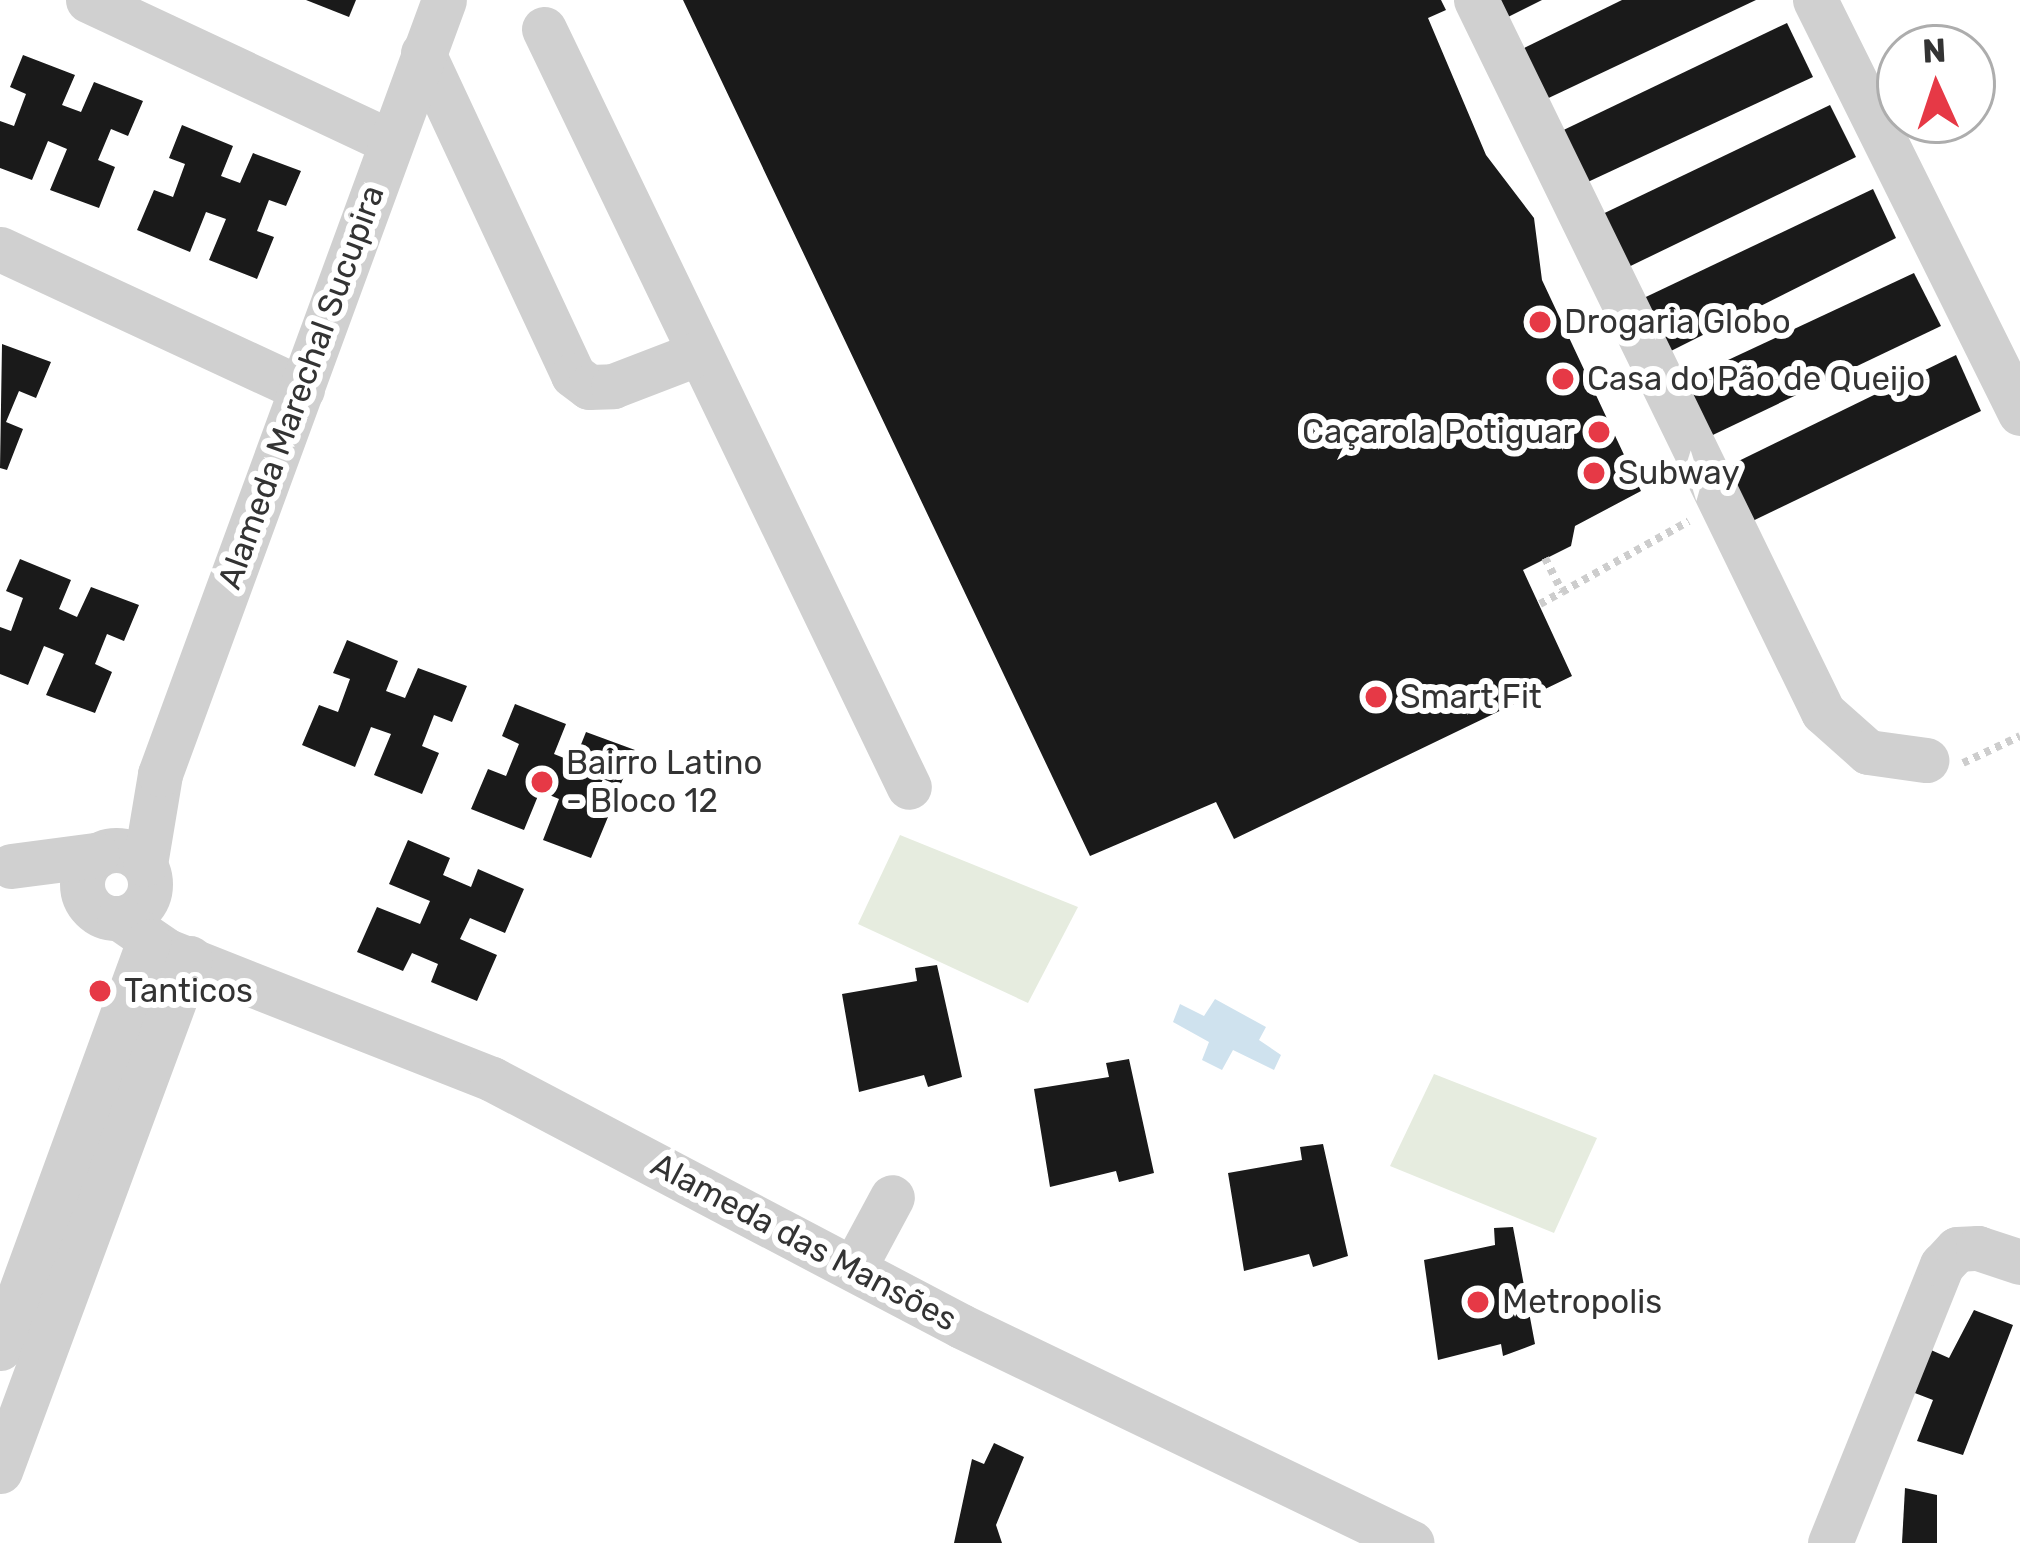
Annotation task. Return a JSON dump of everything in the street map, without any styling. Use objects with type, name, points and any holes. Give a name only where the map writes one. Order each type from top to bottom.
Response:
[{"type":"street","points":[[88,0],[389,141]]},
{"type":"street","name":"Alameda Marechal Sucupira","points":[[130,896],[160,774],[444,0]]},
{"type":"street","points":[[1476,0],[1823,712],[1868,752],[1926,760]]},
{"type":"street","points":[[1815,0],[2020,413]]},
{"type":"street","points":[[544,29],[909,787]]},
{"type":"street","points":[[423,53],[573,375],[589,387],[613,386],[699,353]]},
{"type":"street","points":[[0,249],[302,389]]},
{"type":"street","name":"Alameda das Mansões","points":[[5,864],[130,896],[855,1266],[961,1327],[1412,1543]]},
{"type":"street","points":[[0,1348],[130,896]]},
{"type":"street","points":[[0,1471],[130,896]]},
{"type":"street","points":[[855,1266],[892,1197]]},
{"type":"street","points":[[1830,1543],[1942,1265],[1957,1249],[1978,1248],[2020,1262]]},
{"type":"path","points":[[1540,604],[1701,514]]},
{"type":"path","points":[[1545,558],[1562,592]]},
{"type":"shaded area","points":[[900,835],[1078,907],[1028,1003],[858,924]]},
{"type":"shaded area","points":[[1434,1074],[1597,1138],[1554,1233],[1390,1166]]},
{"type":"water","points":[[1215,999],[1266,1027],[1259,1040],[1281,1055],[1274,1070],[1233,1050],[1222,1070],[1202,1060],[1209,1042],[1173,1022],[1180,1004],[1204,1016]]},
{"type":"building","points":[[306,0],[356,0],[349,17]]},
{"type":"building","points":[[683,0],[1441,0],[1446,10],[1428,18],[1486,155],[1534,218],[1542,280],[1641,491],[1575,526],[1571,546],[1523,570],[1572,676],[1234,839],[1216,802],[1090,856]]},
{"type":"building","points":[[1491,0],[1542,0],[1500,21]]},
{"type":"building","points":[[1622,0],[1756,0],[1538,103],[1512,54]]},
{"type":"building","points":[[1787,23],[1813,77],[1577,187],[1551,136]]},
{"type":"building","points":[[23,55],[75,75],[62,105],[81,112],[94,82],[143,101],[128,136],[111,129],[98,160],[115,167],[99,208],[50,190],[67,149],[48,141],[32,180],[0,168],[0,121],[14,126],[26,94],[10,87]]},
{"type":"building","points":[[1830,105],[1856,157],[1616,273],[1590,220]]},
{"type":"building","points":[[182,125],[233,146],[221,176],[240,183],[253,153],[301,171],[286,206],[269,200],[257,231],[274,237],[257,279],[209,260],[226,219],[206,212],[190,252],[137,230],[154,190],[173,197],[185,164],[169,158]]},
{"type":"building","points":[[1873,189],[1896,238],[1657,358],[1629,305]]},
{"type":"building","points":[[1914,273],[1941,326],[1696,443],[1668,388]]},
{"type":"building","points":[[2,344],[51,362],[36,398],[19,391],[6,422],[23,429],[7,470],[0,468]]},
{"type":"building","points":[[1956,355],[1981,411],[1738,528],[1712,474]]},
{"type":"building","points":[[20,559],[71,580],[59,609],[77,617],[91,587],[139,605],[124,641],[107,634],[95,664],[112,672],[95,713],[46,695],[64,654],[44,646],[28,685],[0,674],[0,627],[11,631],[23,598],[6,591]]},
{"type":"building","points":[[347,640],[398,661],[386,691],[405,698],[418,668],[467,686],[452,722],[434,715],[422,746],[439,753],[422,794],[374,775],[391,734],[371,727],[355,767],[302,745],[319,705],[338,712],[350,679],[333,673]]},
{"type":"building","name":"Bairro Latino - Bloco 12","points":[[515,704],[566,724],[554,754],[574,762],[586,732],[635,750],[620,786],[603,779],[590,810],[608,817],[591,858],[543,840],[559,799],[540,791],[524,830],[471,809],[488,769],[506,776],[519,744],[502,736]]},
{"type":"building","points":[[408,840],[450,858],[443,875],[471,887],[478,869],[524,889],[505,933],[470,918],[460,939],[497,955],[477,1001],[431,982],[438,964],[412,953],[403,971],[357,952],[377,907],[420,924],[430,901],[389,884]]},
{"type":"building","points":[[937,965],[962,1077],[928,1087],[924,1075],[859,1092],[842,994],[917,981],[915,968]]},
{"type":"building","points":[[1129,1059],[1154,1173],[1119,1182],[1116,1171],[1050,1187],[1034,1089],[1109,1077],[1106,1063]]},
{"type":"building","points":[[1323,1144],[1348,1256],[1313,1267],[1309,1254],[1244,1271],[1228,1173],[1302,1160],[1300,1147]]},
{"type":"building","name":"Metropolis","points":[[1513,1227],[1535,1344],[1503,1356],[1501,1344],[1438,1360],[1424,1260],[1495,1245],[1494,1228]]},
{"type":"building","points":[[1974,1310],[2013,1325],[1963,1455],[1917,1441],[1933,1400],[1907,1390],[1922,1346],[1949,1358]]},
{"type":"building","points":[[994,1443],[1024,1457],[996,1525],[1002,1543],[954,1543],[972,1459],[984,1464]]},
{"type":"building","points":[[1905,1488],[1937,1495],[1937,1543],[1902,1543]]},
{"type":"place","name":"Drogaria Globo","points":[[1540,322]]},
{"type":"place","name":"Casa do Pão de Queijo","points":[[1563,379]]},
{"type":"place","name":"Caçarola Potiguar","points":[[1599,432]]},
{"type":"place","name":"Subway","points":[[1594,473]]},
{"type":"place","name":"Smart Fit","points":[[1376,697]]},
{"type":"place","name":"Bairro Latino - Bloco 12","points":[[542,782]]},
{"type":"place","name":"Tanticos","points":[[100,991]]},
{"type":"place","name":"Metropolis","points":[[1478,1302]]}]
